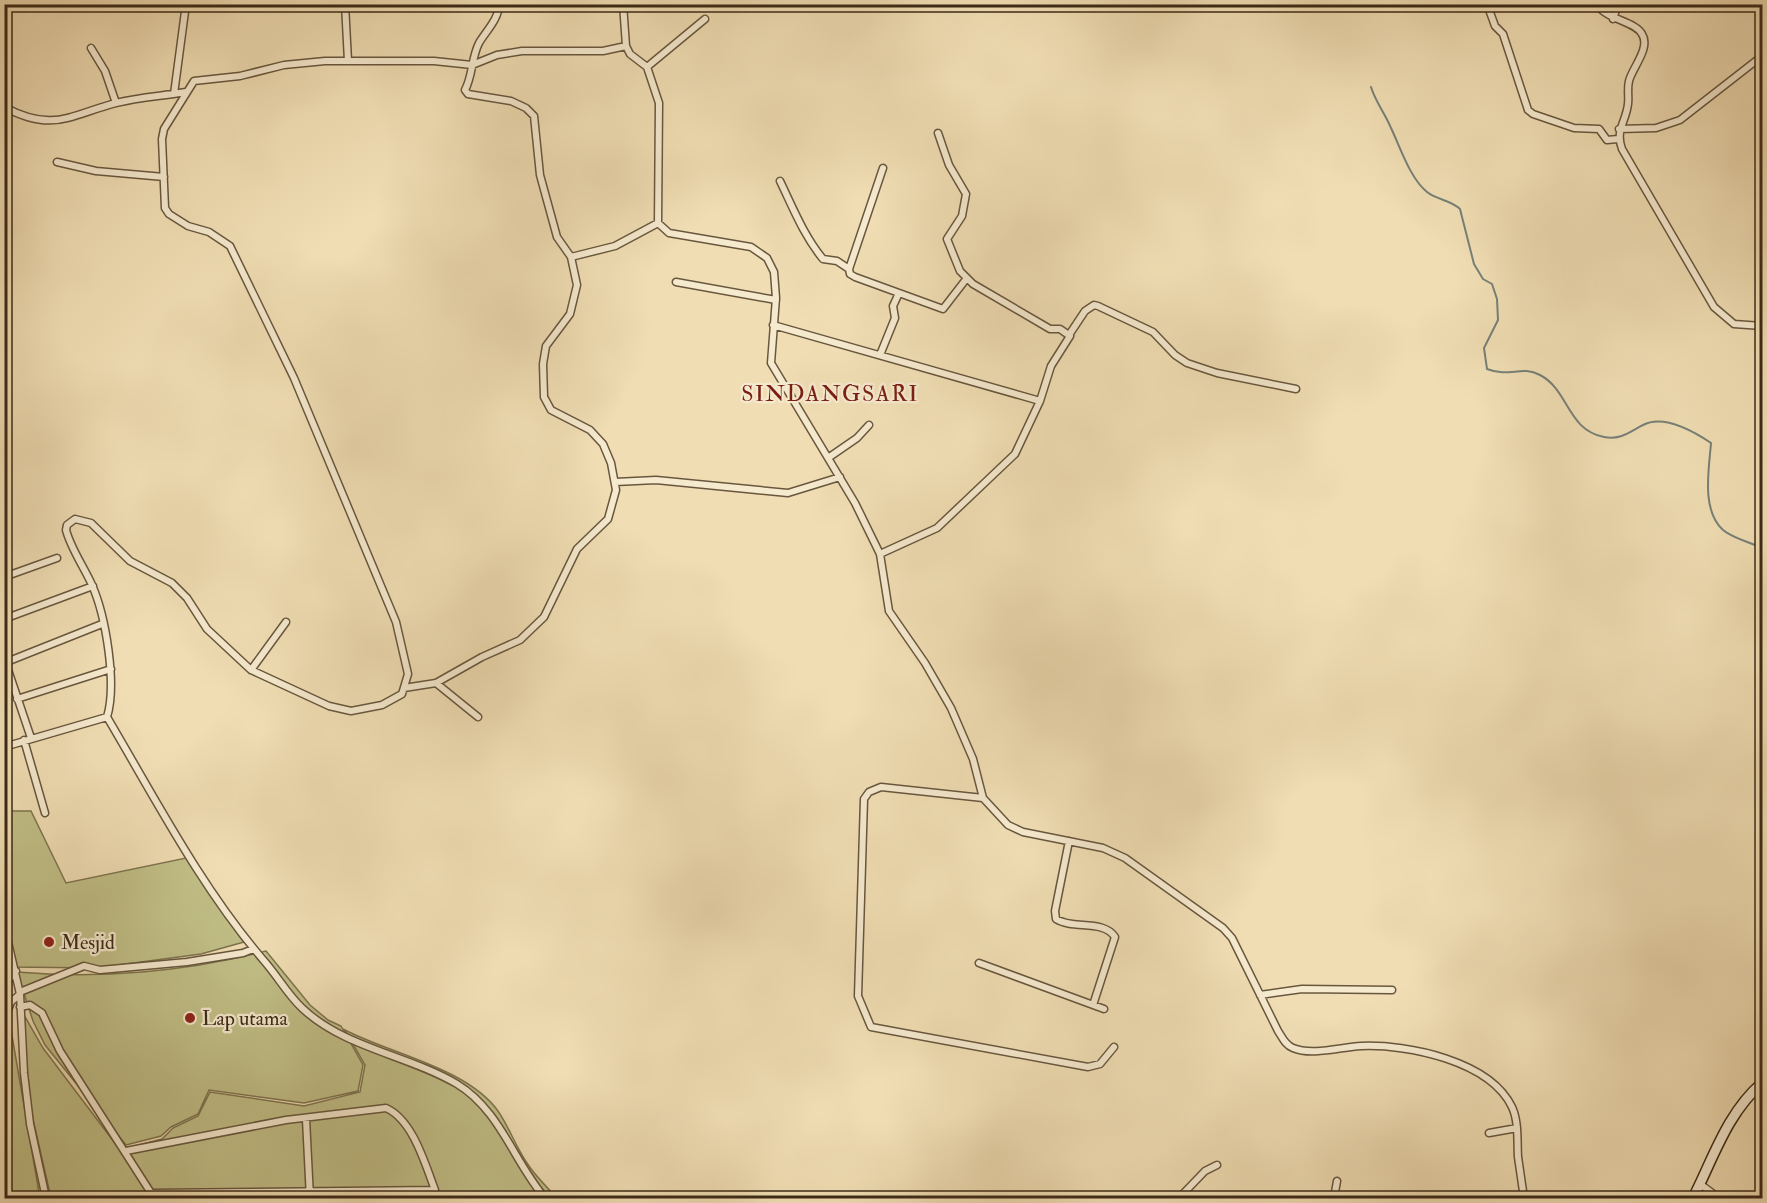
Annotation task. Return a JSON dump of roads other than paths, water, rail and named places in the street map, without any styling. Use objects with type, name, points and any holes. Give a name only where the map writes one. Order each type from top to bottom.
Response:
[{"type":"street","points":[[174,94],[186,4]]},
{"type":"street","points":[[345,4],[348,61]]},
{"type":"street","points":[[404,688],[436,683],[482,657],[520,640],[544,616],[577,549],[611,513],[615,482],[611,463],[603,444],[590,430],[551,410],[544,397],[543,364],[546,346],[570,314],[577,285],[571,257],[557,237],[540,175],[534,116],[526,108],[511,101],[468,94],[465,90],[472,75],[472,65],[478,44],[499,11],[499,4]]},
{"type":"street","points":[[622,4],[626,46],[630,54],[647,67],[659,103],[658,223],[669,233],[758,250],[774,272],[776,300],[771,363],[840,477],[880,554],[889,610],[925,663],[951,708],[973,759],[983,798],[1008,825],[1023,832],[1103,848],[1125,858],[1223,928],[1232,938],[1282,1037],[1293,1048],[1412,1049],[1448,1058],[1500,1091],[1513,1108],[1524,1198]]},
{"type":"street","points":[[1487,4],[1495,26],[1503,34],[1528,110],[1541,119],[1574,129],[1599,129],[1607,140],[1618,139]]},
{"type":"street","points":[[1596,4],[1613,19],[1637,28],[1644,39],[1642,53],[1629,80],[1628,106],[1619,129],[1618,139],[1713,307],[1734,324],[1762,326]]},
{"type":"street","points":[[1613,19],[1618,4]]},
{"type":"street","points":[[647,67],[705,19]]},
{"type":"street","points":[[545,1198],[495,1120],[471,1094],[447,1079],[355,1040],[315,1019],[301,1008],[253,949],[187,853],[107,717],[111,669],[101,608],[93,586],[67,534],[67,525],[75,519],[91,522],[130,561],[172,583],[187,598],[207,629],[250,670],[329,706],[351,711],[392,702],[402,694],[408,674],[396,622],[294,378],[230,246],[215,236],[188,226],[169,214],[165,208],[162,139],[164,129],[194,81],[240,76],[284,65],[348,61],[434,61],[472,65],[496,55],[522,51],[603,51],[626,46]]},
{"type":"street","points":[[91,48],[105,71],[116,103]]},
{"type":"street","points":[[1619,129],[1656,128],[1680,120],[1757,60]]},
{"type":"street","points":[[4,107],[32,119],[62,121],[116,103],[186,92]]},
{"type":"street","points":[[938,133],[949,165],[966,194],[962,216],[948,239],[960,271],[967,278],[1050,328],[1057,328],[1069,335]]},
{"type":"street","points":[[57,162],[96,171],[164,177]]},
{"type":"street","points":[[883,168],[849,269],[850,274],[943,309],[967,278]]},
{"type":"street","points":[[780,181],[803,230],[818,254],[823,259],[837,261],[849,269]]},
{"type":"street","points":[[571,257],[615,246],[658,223]]},
{"type":"street","points":[[676,282],[776,300]]},
{"type":"street","points":[[880,355],[894,318],[893,306],[899,293]]},
{"type":"street","points":[[880,554],[937,528],[1015,454],[1040,401],[1051,366],[1089,307],[1098,306],[1153,332],[1175,355],[1187,363],[1216,373],[1296,389]]},
{"type":"street","points":[[773,325],[1040,401]]},
{"type":"street","points":[[828,458],[857,438],[869,425]]},
{"type":"street","points":[[615,482],[656,480],[788,493],[840,477]]},
{"type":"street","points":[[4,577],[57,558]]},
{"type":"street","points":[[4,619],[93,586]]},
{"type":"street","points":[[250,670],[286,622]]},
{"type":"street","points":[[31,738],[5,661],[102,624]]},
{"type":"street","points":[[17,699],[111,669]]},
{"type":"street","points":[[436,683],[478,717]]},
{"type":"street","points":[[4,747],[107,717]]},
{"type":"street","points":[[24,740],[45,813]]},
{"type":"street","points":[[983,798],[881,787],[868,792],[864,799],[858,996],[871,1027],[1088,1067],[1100,1064],[1114,1047]]},
{"type":"street","points":[[1069,841],[1055,912],[1056,919],[1104,928],[1115,937],[1093,1005]]},
{"type":"street","points":[[4,925],[20,993],[30,1124],[46,1198]]},
{"type":"street","points":[[4,1020],[11,1002],[20,993],[84,966],[100,970],[187,962],[243,953],[253,949]]},
{"type":"street","points":[[979,963],[1104,1009]]},
{"type":"street","points":[[4,986],[16,971]]},
{"type":"street","points":[[1260,995],[1302,989],[1392,990]]},
{"type":"street","points":[[20,1007],[30,1005],[42,1013],[60,1051],[151,1193],[435,1190],[408,1130],[392,1111],[386,1108],[306,1119],[126,1151]]},
{"type":"street","points":[[1693,1198],[1734,1116],[1762,1083]]},
{"type":"street","points":[[306,1119],[310,1198]]},
{"type":"street","points":[[1489,1133],[1517,1128]]},
{"type":"street","points":[[1179,1198],[1205,1172],[1218,1165]]},
{"type":"street","points":[[1334,1198],[1337,1180]]},
{"type":"street","points":[[1700,1184],[1719,1198]]},
{"type":"street","points":[[1758,1198],[1762,1191]]},
{"type":"waterway","points":[[1371,87],[1406,163],[1421,186],[1431,195],[1460,209],[1474,264],[1483,279],[1492,284],[1497,299],[1498,320],[1484,348],[1487,369],[1502,372],[1527,371],[1540,375],[1557,390],[1582,426],[1604,437],[1620,436],[1643,425],[1660,421],[1678,425],[1711,443],[1708,489],[1709,501],[1716,522],[1727,533],[1762,548]]},
{"type":"place","name":"Mesjid","points":[[49,942]]},
{"type":"place","name":"Lap utama","points":[[190,1018]]},
{"type":"district","name":"SINDANGSARI","points":[[830,394]]}]
